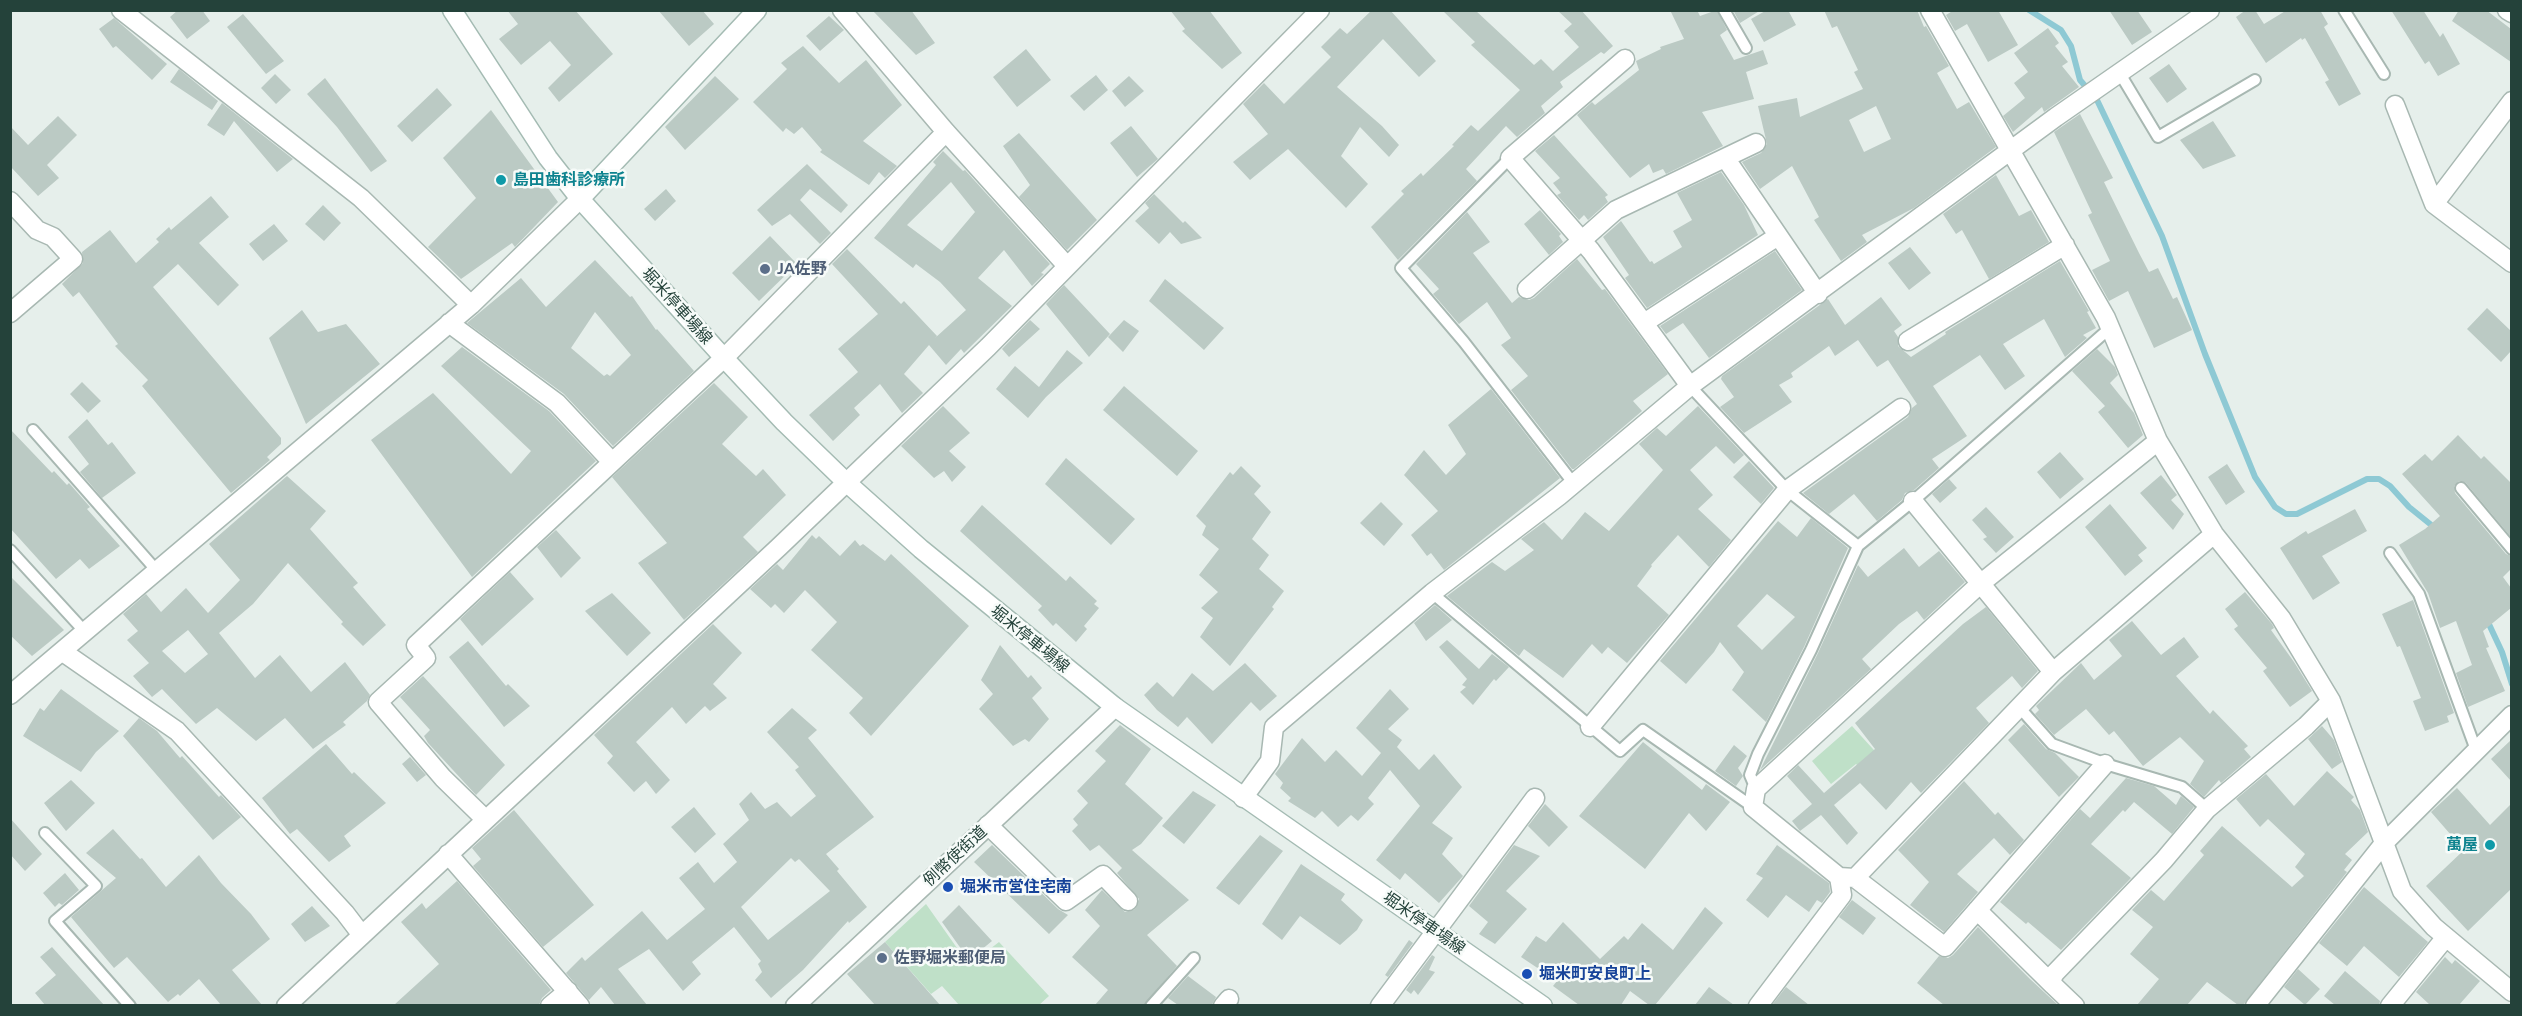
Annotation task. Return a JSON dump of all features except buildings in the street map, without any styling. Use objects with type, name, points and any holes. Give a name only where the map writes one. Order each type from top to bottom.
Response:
[{"type":"street","points":[[121,10],[361,198],[471,305]]},
{"type":"street","points":[[10,694],[86,633],[471,305],[580,199],[757,10]]},
{"type":"street","points":[[842,10],[946,132],[1067,266]]},
{"type":"street","points":[[286,1005],[779,547],[988,347],[1320,10]]},
{"type":"street","points":[[1930,10],[2012,151],[2110,328],[2158,441],[2214,534],[2281,618],[2331,701],[2402,891],[2446,937],[2511,992]]},
{"type":"street","points":[[1243,798],[1270,761],[1274,726],[1432,593],[1574,484],[1690,386],[2119,72],[2211,10]]},
{"type":"street","points":[[2507,10],[2511,13]]},
{"type":"street","name":"堀米停車場線","points":[[455,11],[548,158],[580,199],[784,422],[846,482],[921,549],[1115,707],[1543,1005]]},
{"type":"street","points":[[1625,59],[1510,158],[1582,240],[1690,386]]},
{"type":"street","points":[[2434,204],[2511,101]]},
{"type":"street","points":[[2395,105],[2434,204],[2511,263]]},
{"type":"street","points":[[485,819],[443,778],[378,702],[426,658],[416,645],[724,358],[946,132]]},
{"type":"street","points":[[1527,289],[1616,210],[1756,143]]},
{"type":"street","points":[[1726,159],[1818,294]]},
{"type":"street","points":[[10,201],[37,230],[53,237],[73,259],[10,313]]},
{"type":"street","points":[[1644,323],[1778,236]]},
{"type":"street","points":[[1908,341],[2065,245]]},
{"type":"street","points":[[449,323],[557,403],[612,462]]},
{"type":"street","points":[[1590,727],[1787,490],[1901,408]]},
{"type":"street","points":[[2105,764],[1945,947],[1847,877],[1754,798],[1980,584],[2158,441]]},
{"type":"street","points":[[1913,501],[2053,672]]},
{"type":"street","points":[[1758,1005],[1842,895],[1847,877],[2053,672],[2214,534]]},
{"type":"street","points":[[63,652],[177,731],[345,913],[361,934]]},
{"type":"street","points":[[2053,985],[2052,978],[2055,973],[2164,860],[2207,809],[2306,726],[2331,701]]},
{"type":"street","name":"例幣使街道","points":[[795,1005],[1115,707]]},
{"type":"street","points":[[2254,1005],[2385,842],[2511,715]]},
{"type":"street","points":[[1380,1005],[1535,798]]},
{"type":"street","points":[[988,825],[1066,902],[1103,875],[1128,901]]},
{"type":"street","points":[[448,854],[580,1005]]},
{"type":"street","points":[[1977,910],[2075,1005]]},
{"type":"street","points":[[2390,1005],[2446,937]]},
{"type":"street","points":[[550,1005],[568,991]]},
{"type":"lane","points":[[1724,10],[1746,48]]},
{"type":"lane","points":[[2344,10],[2384,74]]},
{"type":"lane","points":[[2119,72],[2158,136],[2255,80]]},
{"type":"lane","points":[[1510,158],[1401,268],[1464,342],[1574,484]]},
{"type":"lane","points":[[1754,798],[1750,776],[1758,754],[1811,650],[1858,546],[1913,501],[2110,328]]},
{"type":"lane","points":[[1690,386],[1787,490],[1858,546]]},
{"type":"lane","points":[[33,430],[157,571]]},
{"type":"lane","points":[[2461,488],[2511,549]]},
{"type":"lane","points":[[10,550],[86,633]]},
{"type":"lane","points":[[2390,553],[2419,594],[2476,750]]},
{"type":"lane","points":[[1432,593],[1620,751],[1642,730],[1754,798]]},
{"type":"lane","points":[[2019,707],[2052,744],[2105,764],[2182,787],[2207,809]]},
{"type":"lane","points":[[45,833],[96,886],[56,921],[130,1005]]},
{"type":"lane","points":[[1151,1005],[1194,958]]},
{"type":"green space","points":[[1852,726],[1883,760],[1868,775],[1856,764],[1831,784],[1812,761]]},
{"type":"green space","points":[[926,904],[969,965],[999,942],[1049,996],[1039,1005],[959,1005],[942,986],[931,994],[885,942]]},
{"type":"waterway","points":[[2029,10],[2061,30],[2071,46],[2080,80],[2097,100],[2162,236],[2205,354],[2255,477],[2275,507],[2286,514],[2297,514],[2367,479],[2379,479],[2390,486],[2409,507],[2435,528]]},
{"type":"waterway","points":[[2487,620],[2502,652],[2512,684]]},
{"type":"place","name":"島田歯科診療所","points":[[501,180]]},
{"type":"place","name":"JA佐野","points":[[765,269]]},
{"type":"place","name":"萬屋","points":[[2490,845]]},
{"type":"place","name":"堀米市営住宅南","points":[[948,887]]},
{"type":"place","name":"佐野堀米郵便局","points":[[882,958]]},
{"type":"place","name":"堀米町安良町上","points":[[1527,974]]}]
